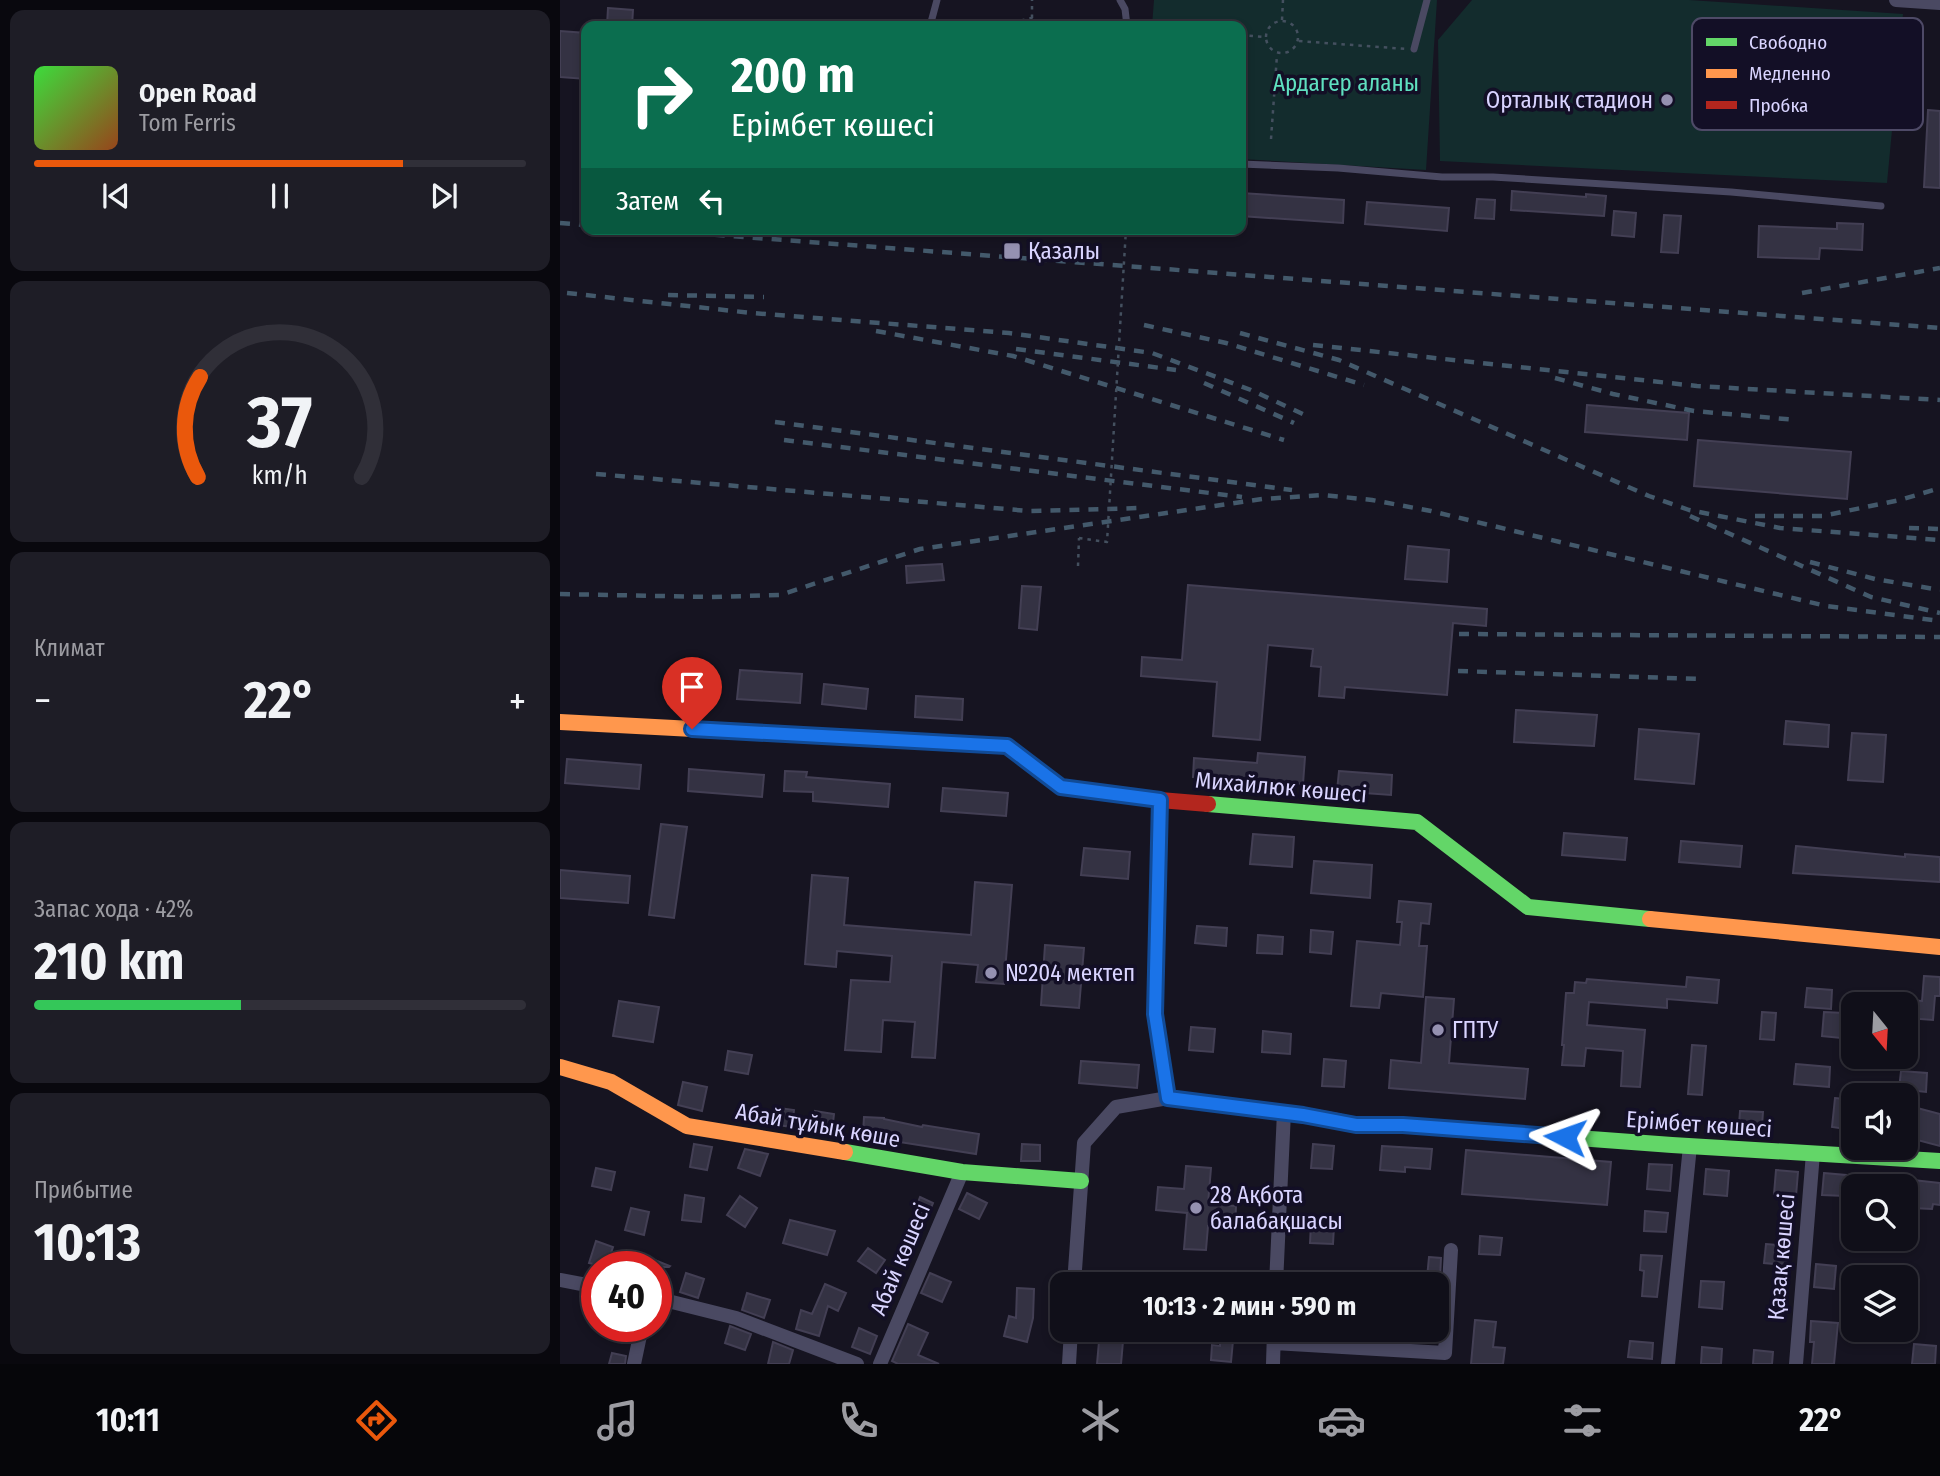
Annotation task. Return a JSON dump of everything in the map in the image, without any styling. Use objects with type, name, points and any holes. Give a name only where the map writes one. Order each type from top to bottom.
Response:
[{"type":"street","points":[[1896,0],[1940,3]]},
{"type":"street","name":"Михайлюк көшесі","points":[[560,722],[1007,746],[1061,787],[1160,800],[1417,822],[1528,906],[1940,947]]},
{"type":"street","points":[[1075,1272],[1084,1143],[1116,1107],[1168,1098],[1155,1014],[1160,800]]},
{"type":"street","name":"Абай тұйық көше","points":[[560,1067],[611,1082],[687,1126],[962,1172],[1081,1181]]},
{"type":"street","name":"Ерімбет көшесі","points":[[1168,1098],[1284,1112],[1356,1125],[1403,1125],[1940,1161]]},
{"type":"street","points":[[1277,1272],[1284,1112]]},
{"type":"street","points":[[1668,1364],[1690,1146]]},
{"type":"street","name":"Қазақ көшесі","points":[[1796,1364],[1813,1153]]},
{"type":"street","name":"Абай көшесі","points":[[880,1364],[962,1172]]},
{"type":"street","points":[[1449,1284],[1451,1250]]},
{"type":"street","points":[[560,1280],[581,1284]]},
{"type":"street","points":[[672,1302],[737,1318],[857,1364]]},
{"type":"street","points":[[634,1364],[639,1342]]},
{"type":"street","points":[[1069,1364],[1070,1342]]},
{"type":"street","points":[[1273,1364],[1274,1342]]},
{"type":"street","points":[[1334,1342],[1445,1353],[1446,1342]]},
{"type":"lane","points":[[931,21],[937,0]]},
{"type":"lane","points":[[1120,0],[1125,9],[1126,21]]},
{"type":"lane","points":[[1414,49],[1427,0]]},
{"type":"lane","points":[[1246,164],[1731,191],[1881,206]]},
{"type":"path","points":[[1032,0],[1032,18]]},
{"type":"path","points":[[1282,20],[1283,0]]},
{"type":"path","points":[[1018,21],[1032,18],[1039,21]]},
{"type":"path","points":[[1282,20],[1270,25],[1265,37],[1268,48],[1278,54],[1291,52],[1299,41]]},
{"type":"path","points":[[1282,20],[1295,27],[1299,41]]},
{"type":"path","points":[[1246,35],[1265,37]]},
{"type":"path","points":[[1299,41],[1414,49]]},
{"type":"path","points":[[1271,139],[1278,54]]},
{"type":"path","points":[[1078,566],[1079,538],[1107,542],[1126,235]]},
{"type":"green space","name":"Ардагер аланы","points":[[1154,0],[1437,0],[1426,170],[1246,159],[1246,21],[1152,21]]},
{"type":"green space","name":"Орталық стадион","points":[[1472,0],[1689,0],[1903,14],[1903,18],[1692,18],[1692,130],[1892,130],[1887,183],[1440,161],[1438,40]]},
{"type":"building","points":[[608,8],[633,10],[632,21],[607,21]]},
{"type":"building","points":[[560,31],[581,33],[581,79],[560,77]]},
{"type":"building","points":[[1928,110],[1940,111],[1940,188],[1924,187]]},
{"type":"building","points":[[1512,191],[1606,196],[1604,216],[1511,210]]},
{"type":"building","points":[[1246,193],[1344,200],[1343,223],[1246,216]]},
{"type":"building","points":[[1477,199],[1495,200],[1494,219],[1475,218]]},
{"type":"building","points":[[1367,202],[1449,208],[1447,231],[1365,224]]},
{"type":"building","points":[[1614,211],[1636,213],[1634,237],[1612,235]]},
{"type":"building","points":[[1664,215],[1681,216],[1678,253],[1661,252]]},
{"type":"building","points":[[1837,223],[1863,224],[1862,250],[1820,248],[1819,259],[1758,257],[1759,226],[1837,229]]},
{"type":"building","points":[[1587,405],[1689,413],[1687,440],[1585,432]]},
{"type":"building","points":[[1698,440],[1851,452],[1847,499],[1694,486]]},
{"type":"building","points":[[1408,546],[1449,550],[1447,582],[1405,579]]},
{"type":"building","points":[[942,564],[944,580],[907,583],[906,566]]},
{"type":"building","points":[[1188,585],[1487,609],[1486,626],[1453,623],[1447,695],[1345,687],[1344,698],[1319,696],[1321,667],[1311,666],[1313,649],[1268,645],[1260,740],[1213,736],[1217,682],[1141,676],[1142,657],[1182,660]]},
{"type":"building","points":[[1022,586],[1041,587],[1037,630],[1019,628]]},
{"type":"building","points":[[740,670],[802,674],[800,703],[737,699]]},
{"type":"building","points":[[824,684],[868,689],[866,709],[822,704]]},
{"type":"building","points":[[916,696],[963,699],[962,720],[915,717]]},
{"type":"building","points":[[1516,710],[1597,715],[1594,746],[1514,742]]},
{"type":"building","points":[[1786,721],[1829,725],[1828,747],[1784,744]]},
{"type":"building","points":[[1639,729],[1699,734],[1694,784],[1635,779]]},
{"type":"building","points":[[1852,733],[1886,735],[1883,782],[1848,780]]},
{"type":"building","points":[[1258,753],[1305,757],[1303,784],[1193,777],[1194,758],[1257,763]]},
{"type":"building","points":[[567,759],[641,765],[639,789],[565,783]]},
{"type":"building","points":[[689,769],[764,775],[762,797],[688,791]]},
{"type":"building","points":[[785,771],[807,772],[806,777],[890,784],[888,807],[813,801],[813,792],[784,791]]},
{"type":"building","points":[[1339,771],[1392,775],[1391,795],[1337,791]]},
{"type":"building","points":[[943,788],[1008,793],[1006,816],[941,811]]},
{"type":"building","points":[[661,824],[687,827],[674,918],[649,915]]},
{"type":"building","points":[[1564,833],[1627,838],[1625,860],[1562,855]]},
{"type":"building","points":[[1253,834],[1294,837],[1292,867],[1250,864]]},
{"type":"building","points":[[1681,841],[1742,846],[1740,867],[1679,862]]},
{"type":"building","points":[[1796,846],[1905,857],[1905,854],[1940,857],[1940,882],[1793,873]]},
{"type":"building","points":[[1084,848],[1130,852],[1128,879],[1081,875]]},
{"type":"building","points":[[1314,861],[1372,865],[1370,898],[1311,893]]},
{"type":"building","points":[[560,870],[630,876],[628,903],[560,898]]},
{"type":"building","name":"№204 мектеп","points":[[812,875],[848,878],[844,925],[971,935],[975,882],[1012,885],[1004,984],[976,982],[978,965],[942,962],[935,1058],[912,1057],[915,1022],[883,1020],[881,1052],[845,1050],[851,980],[890,982],[892,956],[837,951],[836,967],[805,964]]},
{"type":"building","points":[[1399,901],[1431,904],[1429,924],[1421,923],[1419,946],[1427,946],[1423,997],[1381,993],[1379,1008],[1351,1006],[1357,941],[1400,945],[1402,922],[1397,922]]},
{"type":"building","points":[[1197,926],[1227,928],[1226,946],[1195,943]]},
{"type":"building","points":[[1311,930],[1333,932],[1331,954],[1310,952]]},
{"type":"building","points":[[1258,935],[1283,937],[1282,954],[1257,953]]},
{"type":"building","points":[[1045,945],[1084,948],[1079,1008],[1041,1005]]},
{"type":"building","points":[[1924,976],[1940,977],[1940,996],[1935,996],[1933,1020],[1918,1019],[1918,1001],[1922,1001]]},
{"type":"building","points":[[1687,977],[1719,980],[1717,1003],[1667,999],[1667,1008],[1589,1002],[1587,1025],[1645,1030],[1640,1087],[1621,1086],[1623,1051],[1586,1048],[1584,1066],[1562,1065],[1566,993],[1574,993],[1575,982],[1586,983],[1587,979],[1686,987]]},
{"type":"building","points":[[1807,988],[1832,990],[1831,1009],[1805,1007]]},
{"type":"building","name":"ГПТУ","points":[[1426,997],[1454,999],[1449,1063],[1528,1069],[1525,1099],[1389,1088],[1391,1060],[1421,1063]]},
{"type":"building","points":[[619,1001],[659,1007],[653,1042],[613,1036]]},
{"type":"building","points":[[1762,1012],[1776,1013],[1774,1040],[1760,1039]]},
{"type":"building","points":[[1824,1012],[1841,1013],[1841,1038],[1822,1036]]},
{"type":"building","points":[[1191,1027],[1215,1029],[1213,1052],[1189,1050]]},
{"type":"building","points":[[1263,1031],[1291,1034],[1290,1054],[1262,1052]]},
{"type":"building","points":[[1692,1045],[1706,1046],[1702,1095],[1688,1094]]},
{"type":"building","points":[[728,1051],[752,1055],[748,1074],[725,1070]]},
{"type":"building","points":[[1324,1059],[1346,1061],[1344,1087],[1322,1086]]},
{"type":"building","points":[[1081,1061],[1139,1065],[1137,1088],[1079,1083]]},
{"type":"building","points":[[1796,1064],[1830,1067],[1829,1087],[1794,1084]]},
{"type":"building","points":[[1901,1071],[1927,1073],[1926,1092],[1918,1091],[1918,1083],[1900,1083]]},
{"type":"building","points":[[683,1082],[707,1087],[702,1111],[678,1105]]},
{"type":"building","points":[[1835,1098],[1841,1099],[1841,1128],[1832,1127]]},
{"type":"building","points":[[744,1107],[779,1113],[780,1108],[794,1110],[792,1127],[742,1120]]},
{"type":"building","points":[[1918,1108],[1940,1114],[1940,1146],[1918,1140]]},
{"type":"building","points":[[815,1111],[834,1114],[832,1131],[812,1128]]},
{"type":"building","points":[[1740,1111],[1763,1112],[1762,1126],[1739,1125]]},
{"type":"building","points":[[864,1117],[979,1134],[976,1154],[893,1141],[895,1135],[863,1133]]},
{"type":"building","points":[[694,1144],[712,1147],[707,1170],[690,1167]]},
{"type":"building","points":[[1022,1144],[1040,1145],[1040,1161],[1021,1161]]},
{"type":"building","points":[[1313,1144],[1334,1146],[1332,1169],[1311,1168]]},
{"type":"building","points":[[1382,1146],[1432,1149],[1430,1169],[1405,1167],[1405,1172],[1380,1170]]},
{"type":"building","points":[[745,1149],[768,1154],[760,1176],[738,1168]]},
{"type":"building","points":[[1466,1150],[1611,1162],[1607,1205],[1462,1194]]},
{"type":"building","points":[[1649,1164],[1672,1165],[1670,1191],[1647,1189]]},
{"type":"building","name":"28 Ақбота балабақшасы","points":[[1186,1166],[1211,1168],[1208,1204],[1236,1206],[1235,1228],[1208,1226],[1206,1250],[1184,1249],[1187,1213],[1156,1210],[1158,1187],[1184,1189]]},
{"type":"building","points":[[596,1168],[615,1172],[611,1190],[592,1186]]},
{"type":"building","points":[[1706,1169],[1729,1171],[1727,1196],[1704,1194]]},
{"type":"building","points":[[1776,1170],[1798,1172],[1796,1196],[1774,1194]]},
{"type":"building","points":[[1824,1173],[1841,1175],[1841,1196],[1822,1195]]},
{"type":"building","points":[[1918,1181],[1940,1183],[1940,1205],[1933,1204],[1932,1209],[1918,1208]]},
{"type":"building","points":[[967,1193],[987,1203],[979,1219],[959,1209]]},
{"type":"building","points":[[685,1195],[704,1198],[701,1222],[682,1220]]},
{"type":"building","points":[[740,1196],[757,1208],[745,1227],[727,1215]]},
{"type":"building","points":[[920,1197],[933,1203],[927,1218],[914,1213]]},
{"type":"building","points":[[631,1208],[649,1212],[644,1235],[625,1230]]},
{"type":"building","points":[[1645,1211],[1668,1213],[1666,1232],[1644,1231]]},
{"type":"building","points":[[790,1220],[835,1231],[827,1255],[783,1243]]},
{"type":"building","points":[[1311,1224],[1334,1226],[1333,1244],[1310,1243]]},
{"type":"building","points":[[1480,1236],[1502,1238],[1500,1255],[1479,1254]]},
{"type":"building","points":[[596,1241],[613,1247],[612,1251],[593,1251]]},
{"type":"building","points":[[1766,1244],[1788,1246],[1786,1265],[1764,1263]]},
{"type":"building","points":[[868,1248],[885,1260],[876,1273],[858,1261]]},
{"type":"building","points":[[1641,1255],[1662,1256],[1657,1297],[1642,1296],[1644,1271],[1640,1270]]},
{"type":"building","points":[[1429,1257],[1441,1258],[1440,1272],[1428,1272]]},
{"type":"building","points":[[1816,1264],[1836,1266],[1834,1289],[1814,1287]]},
{"type":"building","points":[[686,1273],[704,1279],[698,1298],[680,1292]]},
{"type":"building","points":[[930,1273],[951,1282],[942,1302],[921,1293]]},
{"type":"building","points":[[1701,1281],[1724,1282],[1722,1309],[1699,1307]]},
{"type":"building","points":[[825,1284],[846,1293],[838,1311],[828,1306],[819,1336],[796,1329],[801,1310],[812,1314]]},
{"type":"building","points":[[1017,1288],[1034,1289],[1033,1318],[1027,1342],[1004,1336],[1009,1316],[1016,1318]]},
{"type":"building","points":[[747,1293],[770,1300],[764,1318],[742,1310]]},
{"type":"building","points":[[1475,1320],[1496,1322],[1493,1347],[1505,1348],[1503,1364],[1471,1364]]},
{"type":"building","points":[[1811,1321],[1838,1323],[1834,1364],[1812,1364],[1814,1342],[1810,1342]]},
{"type":"building","points":[[908,1324],[928,1333],[918,1355],[939,1364],[898,1364],[892,1361]]},
{"type":"building","points":[[730,1326],[751,1334],[745,1350],[725,1343]]},
{"type":"building","points":[[859,1328],[877,1336],[870,1354],[852,1347]]},
{"type":"building","points":[[1630,1341],[1653,1343],[1652,1359],[1628,1357]]},
{"type":"building","points":[[773,1342],[793,1350],[789,1364],[768,1364]]},
{"type":"building","points":[[1099,1342],[1123,1342],[1121,1364],[1097,1364]]},
{"type":"building","points":[[1220,1342],[1233,1342],[1231,1362],[1211,1360],[1212,1345],[1220,1346]]},
{"type":"building","points":[[1914,1344],[1936,1346],[1935,1364],[1912,1364]]},
{"type":"building","points":[[1702,1347],[1722,1349],[1721,1364],[1701,1364]]},
{"type":"building","points":[[1754,1350],[1773,1352],[1772,1364],[1753,1364]]},
{"type":"building","points":[[612,1353],[626,1356],[625,1364],[609,1364]]},
{"type":"railway","points":[[560,223],[581,225]]},
{"type":"railway","points":[[718,235],[1940,328]]},
{"type":"railway","points":[[1802,293],[1940,268]]},
{"type":"railway","points":[[567,293],[752,313],[1009,333],[1152,353],[1251,390],[1307,416]]},
{"type":"railway","points":[[668,295],[764,297]]},
{"type":"railway","points":[[1144,325],[1226,343],[1364,385]]},
{"type":"railway","points":[[876,331],[1013,356],[1284,440]]},
{"type":"railway","points":[[1240,333],[1339,360],[1649,496],[1689,510],[1780,528],[1940,540]]},
{"type":"railway","points":[[1313,345],[1697,386],[1940,400]]},
{"type":"railway","points":[[1016,349],[1176,370]]},
{"type":"railway","points":[[1555,378],[1613,394],[1694,411],[1797,420]]},
{"type":"railway","points":[[1204,383],[1294,423]]},
{"type":"railway","points":[[775,422],[1292,490]]},
{"type":"railway","points":[[784,440],[1242,497]]},
{"type":"railway","points":[[596,474],[1029,511],[1141,508]]},
{"type":"railway","points":[[1755,516],[1822,516],[1900,500],[1940,488]]},
{"type":"railway","points":[[560,594],[711,597],[780,595],[920,549],[1262,499],[1324,495],[1372,500],[1431,511],[1826,606],[1940,621]]},
{"type":"railway","points":[[1690,516],[1871,597],[1940,613]]},
{"type":"railway","points":[[1909,528],[1940,529]]},
{"type":"railway","points":[[1810,562],[1875,579],[1940,590]]},
{"type":"railway","points":[[1459,634],[1940,637]]},
{"type":"railway","points":[[1458,671],[1701,679]]},
{"type":"traffic: fast","points":[[1208,804],[1417,822],[1528,907],[1650,919]]},
{"type":"traffic: fast","points":[[1337,1121],[1356,1125],[1403,1125],[1940,1161]]},
{"type":"traffic: fast","points":[[845,1152],[962,1172],[1081,1181]]},
{"type":"traffic: slow","points":[[560,722],[824,736]]},
{"type":"traffic: slow","points":[[1650,919],[1940,947]]},
{"type":"traffic: slow","points":[[560,1067],[611,1082],[687,1126],[845,1152]]},
{"type":"traffic: jam","points":[[824,736],[1007,746],[1061,787],[1208,804]]},
{"type":"traffic: jam","points":[[1160,800],[1155,1014],[1168,1098],[1337,1121]]},
{"type":"place","name":"Орталық стадион","points":[[1667,100]]},
{"type":"place","name":"Қазалы","points":[[1012,251]]},
{"type":"place","name":"№204 мектеп","points":[[991,973]]},
{"type":"place","name":"ГПТУ","points":[[1438,1030]]},
{"type":"place","name":"28 Ақбота балабақшасы","points":[[1196,1208]]},
{"type":"route","points":[[692,729],[1007,746],[1061,787],[1160,800],[1155,1014],[1168,1098],[1303,1115],[1356,1125],[1403,1125],[1565,1137]]}]
